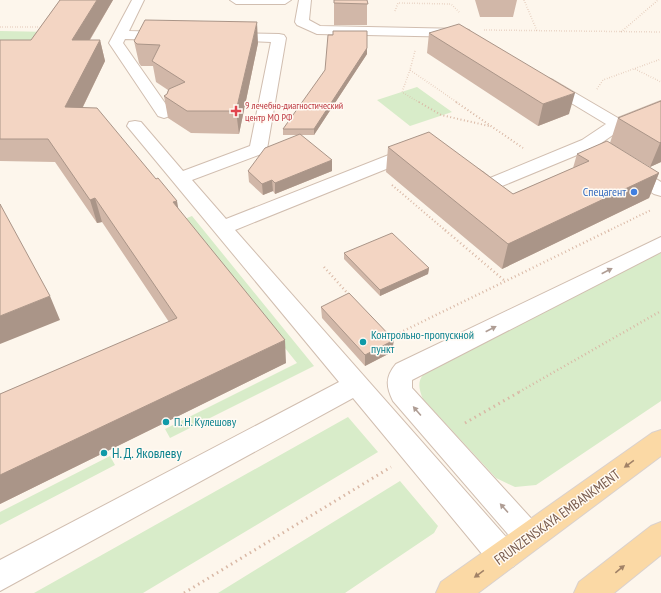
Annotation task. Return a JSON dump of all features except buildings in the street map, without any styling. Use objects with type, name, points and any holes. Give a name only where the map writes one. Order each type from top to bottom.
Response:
[{"type":"main road","name":"FRUNZENSKAYA EMBANKMENT","points":[[452,593],[661,442]]},
{"type":"main road","points":[[590,593],[661,536]]},
{"type":"lane","points":[[138,0],[116,43],[164,113]]},
{"type":"lane","points":[[236,0],[285,0]]},
{"type":"lane","points":[[180,178],[258,149],[291,38],[302,22],[305,0]]},
{"type":"lane","points":[[302,22],[317,30],[462,32],[475,40]]},
{"type":"lane","points":[[120,35],[184,36]]},
{"type":"lane","points":[[216,37],[291,38]]},
{"type":"lane","points":[[534,75],[617,124]]},
{"type":"lane","points":[[457,163],[488,185],[588,144],[617,124],[661,106]]},
{"type":"lane","points":[[135,126],[416,452],[503,556]]},
{"type":"lane","points":[[588,144],[661,190]]},
{"type":"lane","points":[[222,228],[372,167],[433,145]]},
{"type":"lane","points":[[529,537],[402,394],[398,382],[400,376],[405,371],[661,244]]},
{"type":"lane","points":[[0,576],[357,384]]},
{"type":"path","points":[[524,0],[537,31]]},
{"type":"path","points":[[621,32],[658,0]]},
{"type":"path","points":[[42,27],[46,22]]},
{"type":"path","points":[[0,27],[50,27]]},
{"type":"path","points":[[462,32],[475,30],[661,32]]},
{"type":"path","points":[[420,31],[410,70],[402,92],[441,115],[492,127]]},
{"type":"path","points":[[586,106],[603,80],[661,59]]},
{"type":"path","points":[[634,69],[661,82]]},
{"type":"path","points":[[410,70],[528,151]]},
{"type":"path","points":[[372,167],[506,281]]},
{"type":"path","points":[[384,333],[389,338],[654,209]]},
{"type":"path","points":[[324,268],[354,300]]},
{"type":"path","points":[[440,437],[661,310]]},
{"type":"path","points":[[184,593],[416,452]]},
{"type":"green space","points":[[0,31],[52,32],[0,53]]},
{"type":"green space","points":[[417,87],[452,112],[410,126],[377,100]]},
{"type":"green space","points":[[192,216],[314,366],[170,438],[165,429],[297,363],[182,220]]},
{"type":"green space","points":[[661,252],[661,401],[536,485],[515,487],[496,478],[423,399],[419,386],[423,376],[429,369]]},
{"type":"green space","points":[[348,417],[378,452],[143,593],[34,593]]},
{"type":"green space","points":[[110,456],[115,465],[0,525],[0,512]]},
{"type":"green space","points":[[400,481],[438,526],[434,533],[345,593],[218,593]]},
{"type":"place","name":"9 лечебно-диагностический центр МО РФ","points":[[236,111]]},
{"type":"place","name":"Спецагент","points":[[634,192]]},
{"type":"place","name":"Контрольно-пропускной пункт","points":[[363,342]]},
{"type":"place","name":"П. Н. Кулешову","points":[[166,422]]},
{"type":"place","name":"Н. Д. Яковлеву","points":[[104,453]]}]
